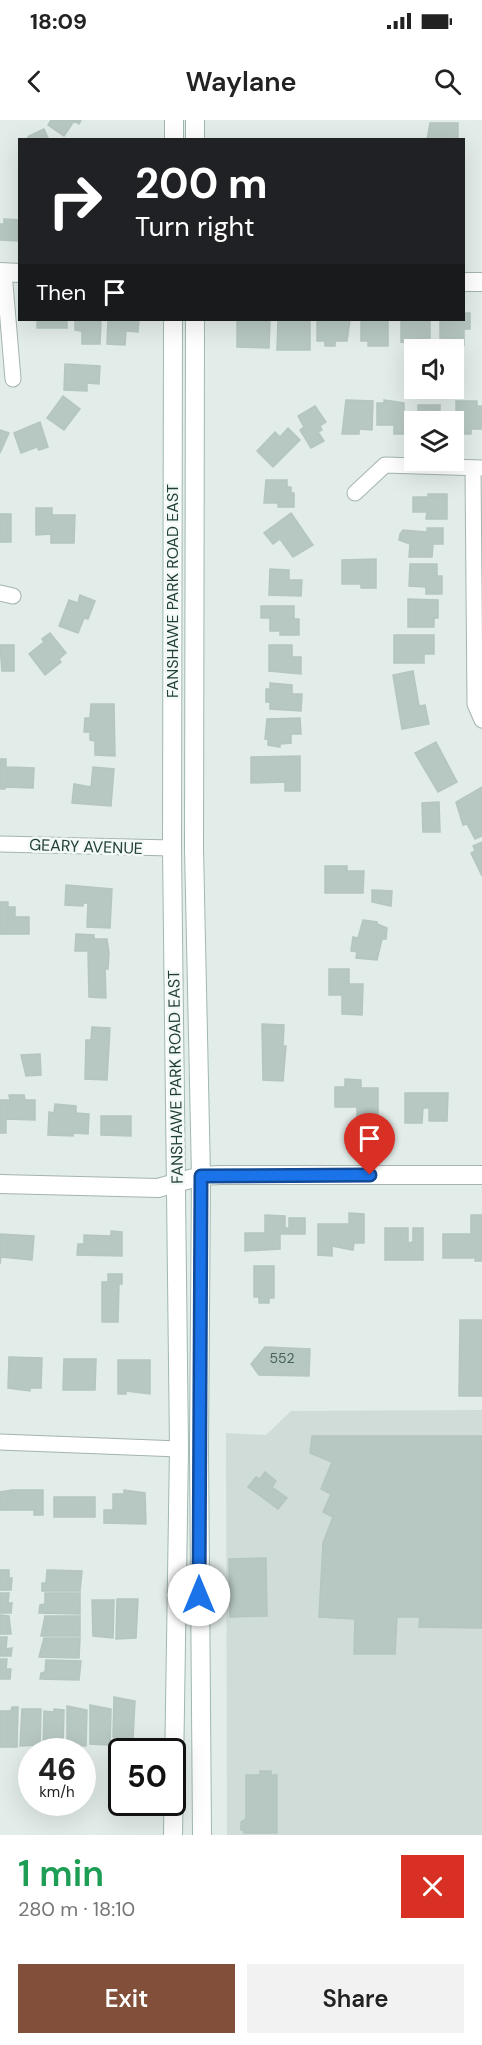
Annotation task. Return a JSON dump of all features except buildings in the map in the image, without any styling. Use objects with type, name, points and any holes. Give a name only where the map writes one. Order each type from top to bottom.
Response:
[{"type":"main road","points":[[174,120],[174,138]]},
{"type":"main road","points":[[195,120],[195,138]]},
{"type":"main road","points":[[465,282],[482,282]]},
{"type":"main road","name":"FANSHAWE PARK ROAD EAST","points":[[173,321],[172,848],[179,1449],[173,1835]]},
{"type":"main road","name":"FANSHAWE PARK ROAD EAST","points":[[195,321],[194,848],[201,1176],[199,1472],[202,1835]]},
{"type":"main road","points":[[0,1184],[158,1188],[201,1176],[482,1175]]},
{"type":"street","points":[[8,272],[13,379]]},
{"type":"street","points":[[355,493],[385,465],[478,468],[474,704],[482,720]]},
{"type":"street","name":"GEARY AVENUE","points":[[0,844],[172,848]]},
{"type":"street","points":[[0,1442],[179,1449]]},
{"type":"shaded area","points":[[482,1410],[482,1835],[227,1835],[226,1433],[266,1435],[291,1411]]},
{"type":"route","points":[[199,1595],[201,1176],[370,1175]]}]
